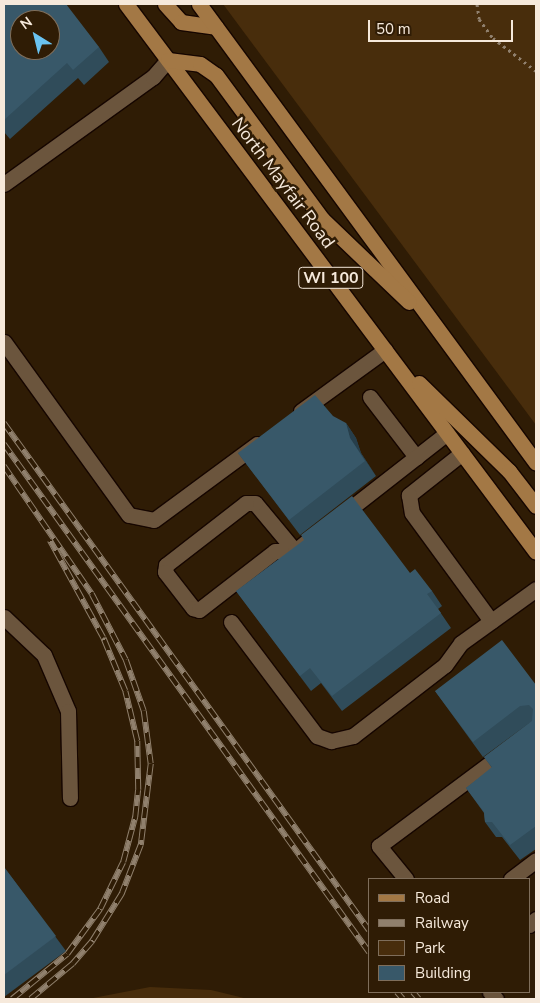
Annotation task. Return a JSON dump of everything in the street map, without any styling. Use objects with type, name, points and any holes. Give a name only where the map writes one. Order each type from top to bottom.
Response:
[{"type":"main road","name":"North Mayfair Road","points":[[126,4],[536,552]]},
{"type":"main road","points":[[165,4],[181,22],[216,28]]},
{"type":"main road","name":"WI 100","points":[[198,4],[536,463]]},
{"type":"main road","points":[[168,60],[200,64],[216,75],[322,218],[439,330]]},
{"type":"main road","points":[[385,350],[509,471],[536,506]]},
{"type":"lane","points":[[4,184],[153,77],[168,60]]},
{"type":"lane","points":[[4,342],[129,515],[154,520],[271,434]]},
{"type":"lane","points":[[287,422],[385,350]]},
{"type":"lane","points":[[370,397],[416,457]]},
{"type":"lane","points":[[332,522],[447,433]]},
{"type":"lane","points":[[462,453],[409,495],[412,513],[491,621]]},
{"type":"lane","points":[[294,551],[255,503],[246,503],[166,565],[165,572],[193,608],[198,610],[275,551],[294,551],[317,533]]},
{"type":"lane","points":[[231,622],[317,736],[332,741],[353,736],[445,665],[461,643],[536,589]]},
{"type":"lane","points":[[4,617],[44,656],[68,711],[70,798]]},
{"type":"lane","points":[[405,878],[379,846],[536,728]]},
{"type":"lane","points":[[512,878],[536,860]]},
{"type":"path","points":[[477,4],[479,19],[493,38],[536,71]]},
{"type":"green space","points":[[223,4],[536,4],[536,425]]},
{"type":"green space","points":[[150,987],[211,990],[248,999],[88,999]]},
{"type":"building","points":[[4,4],[66,4],[99,47],[73,70],[67,63],[4,120]]},
{"type":"building","points":[[315,395],[333,416],[346,423],[350,438],[365,461],[289,520],[238,453]]},
{"type":"building","points":[[352,496],[410,573],[415,569],[432,591],[427,594],[441,613],[332,696],[310,668],[300,676],[236,591],[304,540],[301,535]]},
{"type":"building","points":[[502,640],[536,685],[536,826],[510,845],[492,822],[485,822],[484,812],[466,788],[492,767],[484,757],[532,721],[533,709],[529,705],[520,706],[473,742],[435,691]]},
{"type":"building","points":[[4,867],[56,936],[4,975]]},
{"type":"railway","points":[[4,423],[368,929]]},
{"type":"railway","points":[[4,444],[368,951]]},
{"type":"railway","points":[[4,466],[92,594],[126,660],[144,711],[151,764],[141,845],[122,894],[92,942],[73,964],[31,999]]},
{"type":"railway","points":[[12,999],[67,954],[100,909],[123,862],[135,817],[138,790],[137,741],[125,691],[103,638],[50,541]]},
{"type":"railway","points":[[398,993],[403,999]]},
{"type":"railway","points":[[414,993],[419,999]]}]
